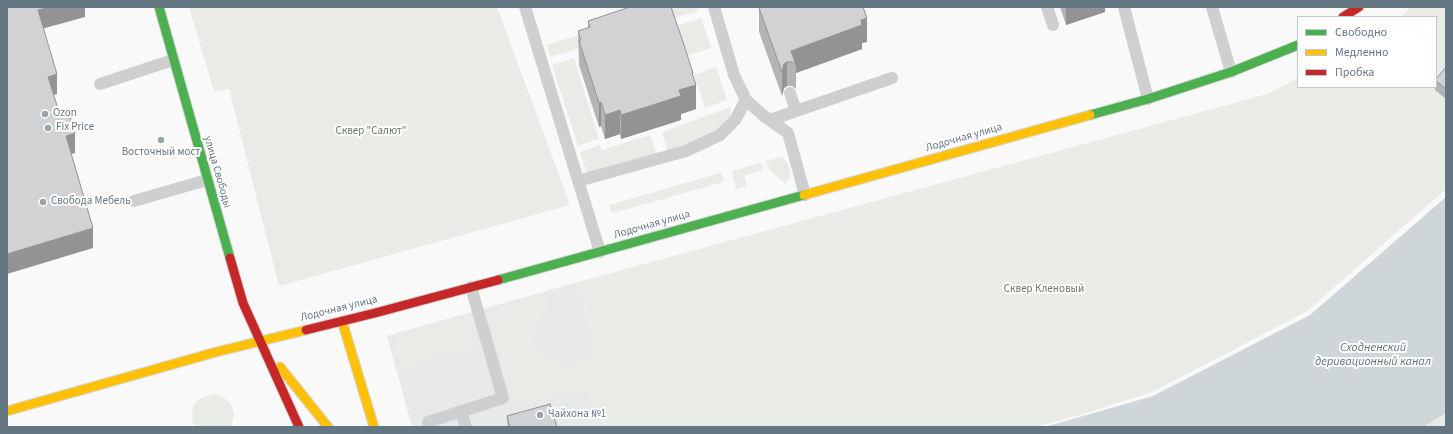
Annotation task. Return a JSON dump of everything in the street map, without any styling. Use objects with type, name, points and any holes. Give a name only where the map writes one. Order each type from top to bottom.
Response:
[{"type":"street","name":"улица Свободы","points":[[158,7],[243,303],[299,427]]},
{"type":"street","points":[[1345,16],[1359,7]]},
{"type":"street","name":"Лодочная улица","points":[[7,411],[216,352],[342,321],[600,252],[1148,99],[1231,72],[1297,45]]},
{"type":"street","points":[[342,321],[374,427]]},
{"type":"street","name":"улица Свободы","points":[[259,341],[328,427]]},
{"type":"lane","points":[[525,7],[600,252]]},
{"type":"lane","points":[[714,7],[734,75],[746,100],[788,133],[805,195]]},
{"type":"lane","points":[[1047,7],[1053,25]]},
{"type":"lane","points":[[1124,7],[1148,99]]},
{"type":"lane","points":[[1212,7],[1231,72]]},
{"type":"lane","points":[[100,84],[173,60]]},
{"type":"lane","points":[[770,120],[892,78]]},
{"type":"lane","points":[[790,93],[796,111]]},
{"type":"lane","points":[[578,181],[686,151],[720,135],[735,120],[746,100]]},
{"type":"lane","points":[[134,201],[207,180]]},
{"type":"lane","points":[[428,422],[503,398],[471,287]]},
{"type":"lane","points":[[461,412],[466,427]]},
{"type":"shaded area","points":[[578,282],[619,427],[412,427],[387,336]]},
{"type":"green space","name":"Сквер \"Салют\"","points":[[189,7],[497,7],[570,205],[279,286],[229,89],[214,92]]},
{"type":"green space","points":[[658,7],[696,7],[698,11],[674,18],[672,11]]},
{"type":"green space","name":"Сквер Кленовый","points":[[1411,7],[1446,7],[1446,189],[1306,312],[1152,392],[1036,427],[602,427],[586,391],[552,396],[522,405],[506,387],[502,366],[494,343],[451,354],[433,353],[425,362],[404,369],[396,355],[396,338],[546,295],[549,307],[539,318],[533,347],[566,367],[599,355],[578,282],[1267,94],[1297,79],[1297,88],[1437,88],[1437,16],[1402,16]]},
{"type":"green space","points":[[701,18],[711,48],[686,56],[676,26]]},
{"type":"green space","points":[[595,30],[603,34],[578,42],[579,48],[550,57],[547,45]]},
{"type":"green space","points":[[574,58],[599,139],[578,146],[552,65]]},
{"type":"green space","points":[[716,67],[727,100],[705,108],[694,75]]},
{"type":"green space","points":[[731,107],[730,116],[721,128],[705,138],[668,152],[662,132]]},
{"type":"green space","points":[[650,135],[657,155],[587,174],[580,152],[600,145],[602,150]]},
{"type":"green space","points":[[783,157],[789,166],[790,177],[785,184],[769,169],[766,161]]},
{"type":"green space","points":[[759,163],[762,165],[763,170],[744,176],[747,186],[736,189],[732,171]]},
{"type":"green space","points":[[720,173],[724,179],[723,182],[614,213],[610,210],[609,205]]},
{"type":"green space","points":[[213,394],[221,396],[228,401],[232,407],[234,415],[230,427],[196,427],[193,423],[193,407],[198,400]]},
{"type":"green space","points":[[1446,413],[1446,427],[1423,427]]},
{"type":"water","name":"Сходненский деривационный канал","points":[[1446,197],[1446,413],[1423,427],[1045,427],[1153,396],[1310,315]]},
{"type":"building","name":"Свобода Мебель","points":[[7,7],[50,7],[38,10],[57,74],[48,77],[59,112],[68,110],[75,133],[66,136],[93,228],[7,254]]},
{"type":"building","points":[[630,7],[671,7],[696,85],[679,90],[681,96],[621,115],[620,110],[605,115],[601,102],[599,103],[579,41],[581,40],[578,31],[590,27],[588,21]]},
{"type":"building","points":[[863,7],[867,18],[861,20],[862,25],[791,51],[796,65],[792,62],[787,62],[784,64],[782,72],[759,8]]},
{"type":"building","points":[[1446,67],[1446,89],[1437,82],[1437,78]]},
{"type":"building","name":"Чайхона №1","points":[[550,404],[557,427],[510,427],[507,416]]},
{"type":"traffic: fast","points":[[159,7],[230,258]]},
{"type":"traffic: fast","points":[[1090,115],[1148,99],[1231,72],[1297,45]]},
{"type":"traffic: fast","points":[[498,280],[804,195]]},
{"type":"traffic: slow","points":[[804,195],[1090,115]]},
{"type":"traffic: slow","points":[[342,321],[374,427]]},
{"type":"traffic: slow","points":[[7,411],[216,352],[306,330]]},
{"type":"traffic: slow","points":[[280,367],[328,427]]},
{"type":"traffic: jam","points":[[1345,16],[1359,7]]},
{"type":"traffic: jam","points":[[230,258],[243,303],[299,427]]},
{"type":"traffic: jam","points":[[306,330],[498,280]]},
{"type":"place","name":"Ozon","points":[[45,114]]},
{"type":"place","name":"Fix Price","points":[[48,128]]},
{"type":"place","name":"Восточный мост","points":[[161,140]]},
{"type":"place","name":"Свобода Мебель","points":[[43,202]]},
{"type":"place","name":"Чайхона №1","points":[[540,415]]}]
